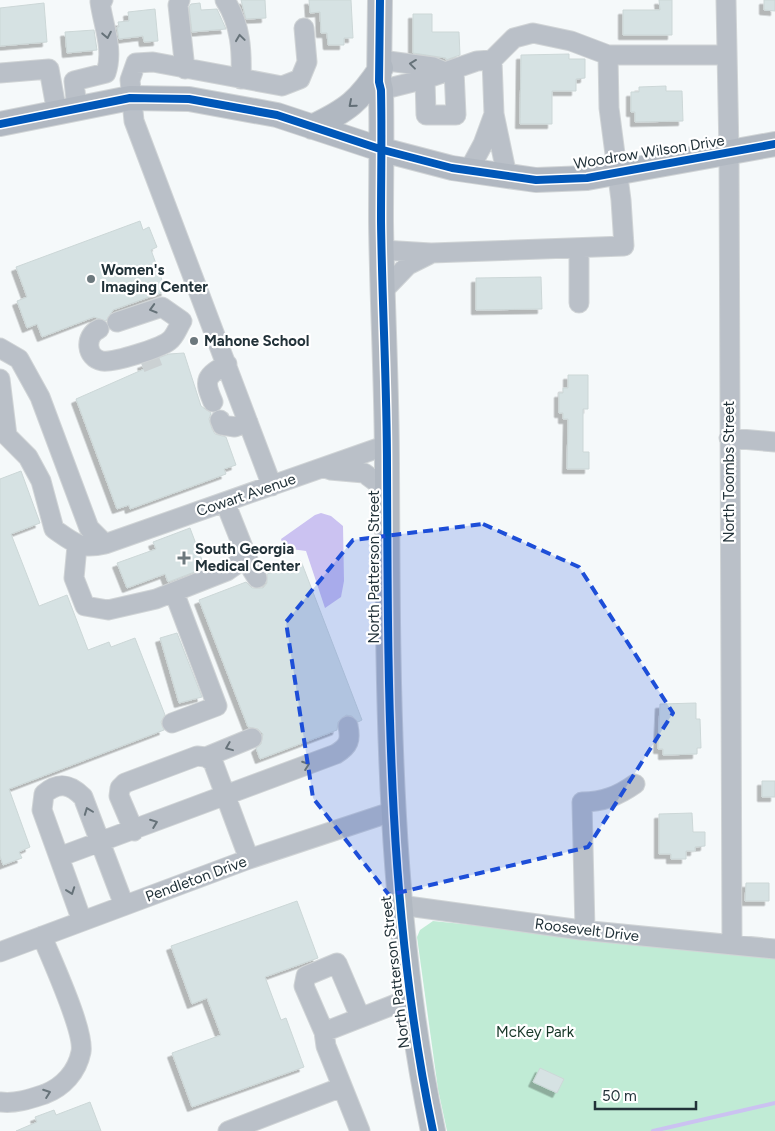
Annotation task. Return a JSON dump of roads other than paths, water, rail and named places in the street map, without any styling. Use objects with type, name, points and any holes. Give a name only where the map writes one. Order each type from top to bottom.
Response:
[{"type":"main road","name":"North Patterson Street","points":[[380,0],[388,642],[394,811],[400,905],[411,998],[422,1078],[433,1131]]},
{"type":"main road","points":[[312,127],[344,111],[362,96],[381,73]]},
{"type":"main road","name":"Woodrow Wilson Drive","points":[[0,124],[130,98],[189,100],[277,115],[383,150],[469,170],[536,180],[570,179],[618,173],[775,144]]},
{"type":"street","points":[[67,111],[74,81],[106,73],[109,56],[100,2],[103,0]]},
{"type":"street","points":[[165,0],[170,32],[170,52],[166,64]]},
{"type":"street","points":[[180,0],[178,5],[185,69]]},
{"type":"street","points":[[225,0],[233,12],[240,33],[241,79]]},
{"type":"street","name":"North Toombs Street","points":[[726,0],[729,153],[732,945]]},
{"type":"street","points":[[272,486],[134,120],[130,98],[130,80],[136,63],[152,62],[282,86],[300,79],[307,62],[304,28]]},
{"type":"street","points":[[381,73],[425,79],[477,61],[492,60],[514,38],[533,33],[571,41],[608,55],[728,55]]},
{"type":"street","points":[[382,250],[431,253],[624,246],[618,173],[609,108],[608,55]]},
{"type":"street","points":[[492,60],[494,114],[507,176]]},
{"type":"street","points":[[381,73],[432,67],[449,71]]},
{"type":"street","points":[[0,72],[49,69],[67,111]]},
{"type":"street","points":[[425,79],[426,115],[456,115],[449,71]]},
{"type":"street","points":[[469,170],[483,144],[494,114]]},
{"type":"street","points":[[579,248],[579,303]]},
{"type":"street","points":[[383,291],[408,265],[431,253]]},
{"type":"street","points":[[117,322],[162,306],[178,327]]},
{"type":"street","points":[[102,361],[114,360],[162,344],[170,340],[178,327],[207,312]]},
{"type":"street","points":[[162,355],[171,348],[178,327]]},
{"type":"street","points":[[99,330],[93,332],[89,340],[89,348],[94,357],[102,361],[123,365],[142,363]]},
{"type":"street","points":[[0,348],[18,359],[40,397],[89,528],[105,544]]},
{"type":"street","points":[[213,402],[207,387],[207,381],[212,373],[227,364]]},
{"type":"street","points":[[0,379],[7,436],[28,456],[41,481],[54,529],[77,546],[74,578],[86,606],[108,610],[156,599],[228,571],[252,571],[225,502]]},
{"type":"street","points":[[220,420],[222,425],[228,427],[248,422]]},
{"type":"street","points":[[729,438],[775,442]]},
{"type":"street","name":"Cowart Avenue","points":[[77,546],[90,548],[105,544],[387,445]]},
{"type":"street","points":[[316,470],[345,470],[364,473],[387,490]]},
{"type":"street","points":[[172,723],[217,706],[174,592]]},
{"type":"street","points":[[59,858],[100,841],[134,831],[336,754],[346,747],[350,738],[348,726]]},
{"type":"street","points":[[134,831],[120,796],[120,788],[125,783],[197,756],[206,757],[252,738]]},
{"type":"street","points":[[206,757],[212,762],[249,859]]},
{"type":"street","points":[[82,921],[42,810],[44,794],[53,787],[64,784],[73,787],[83,797],[124,905]]},
{"type":"street","points":[[585,930],[582,802],[599,802],[619,795],[635,784]]},
{"type":"street","name":"Pendleton Drive","points":[[0,952],[249,859],[394,811]]},
{"type":"street","name":"Roosevelt Drive","points":[[400,905],[585,930],[775,949]]},
{"type":"street","points":[[0,1102],[25,1101],[58,1089],[71,1074],[81,1051],[78,1028],[42,936]]},
{"type":"street","points":[[360,1018],[337,963],[306,976],[304,986],[324,1032],[326,1046],[360,1131]]},
{"type":"street","points":[[324,1032],[411,998]]},
{"type":"street","points":[[228,1131],[252,1127],[342,1087]]},
{"type":"waterway","points":[[653,1131],[775,1103]]},
{"type":"tunnel","points":[[141,363],[162,355]]},
{"type":"place","name":"Women's Imaging Center","points":[[91,279]]},
{"type":"place","name":"Mahone School","points":[[194,341]]},
{"type":"place","name":"South Georgia Medical Center","points":[[184,558]]},
{"type":"park label","name":"McKey Park","points":[[535,1032]]}]
